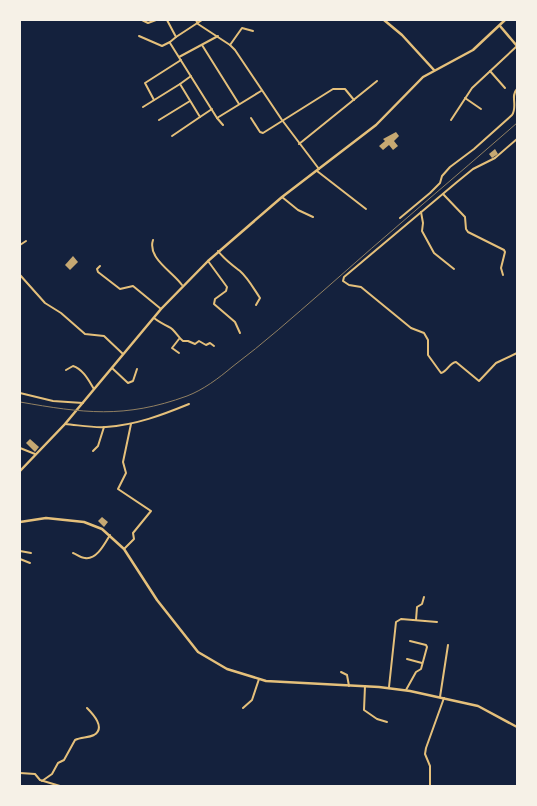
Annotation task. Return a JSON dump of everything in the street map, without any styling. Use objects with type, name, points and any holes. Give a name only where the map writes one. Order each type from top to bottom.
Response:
[{"type":"street","points":[[142,20],[148,23],[156,20]]},
{"type":"street","points":[[166,20],[176,37]]},
{"type":"street","points":[[196,20],[198,24],[230,44],[318,170],[366,208]]},
{"type":"street","points":[[139,36],[162,46],[202,20]]},
{"type":"street","points":[[384,20],[402,35],[434,70]]},
{"type":"street","points":[[20,471],[71,418],[182,285],[218,251],[282,197],[376,125],[390,113],[417,83],[434,70],[473,50],[500,26],[503,21]]},
{"type":"street","points":[[451,120],[465,98],[490,71],[517,46],[500,26]]},
{"type":"street","points":[[230,44],[242,28],[253,31]]},
{"type":"street","points":[[154,100],[145,83],[180,58],[218,36]]},
{"type":"street","points":[[170,42],[217,118],[223,125]]},
{"type":"street","points":[[202,45],[239,104]]},
{"type":"street","points":[[490,71],[506,88]]},
{"type":"street","points":[[143,108],[192,76]]},
{"type":"street","points":[[299,144],[377,81]]},
{"type":"street","points":[[180,84],[200,117]]},
{"type":"street","points":[[400,218],[440,184],[442,176],[450,167],[474,149],[512,115],[515,110],[513,95],[517,88]]},
{"type":"street","points":[[251,118],[262,133],[333,89],[345,89],[354,100]]},
{"type":"street","points":[[217,118],[262,91]]},
{"type":"street","points":[[465,98],[481,109]]},
{"type":"street","points":[[159,120],[190,101]]},
{"type":"street","points":[[172,136],[212,109]]},
{"type":"street","points":[[517,139],[495,158],[473,169],[421,212],[344,277],[343,283],[361,287],[411,328],[424,333],[428,340],[428,355],[441,373],[444,372],[452,363],[456,362],[479,381],[496,363],[517,353]]},
{"type":"street","points":[[443,194],[465,217],[466,229],[468,232],[504,250],[505,252],[500,268],[502,275]]},
{"type":"street","points":[[282,197],[298,210],[313,217]]},
{"type":"street","points":[[421,212],[424,223],[422,231],[432,250],[454,269]]},
{"type":"street","points":[[153,240],[152,250],[182,285]]},
{"type":"street","points":[[20,245],[26,241]]},
{"type":"street","points":[[218,251],[229,264],[241,272],[255,290],[260,298],[256,305]]},
{"type":"street","points":[[208,261],[227,287],[226,291],[215,299],[214,304],[235,322],[240,333]]},
{"type":"street","points":[[100,266],[97,269],[98,272],[120,290],[134,286],[162,309]]},
{"type":"street","points":[[20,276],[45,303],[61,313],[85,334],[104,336],[123,354]]},
{"type":"street","points":[[154,318],[163,326],[170,327],[179,339],[195,344],[199,341],[206,345],[210,343],[214,346]]},
{"type":"street","points":[[179,339],[172,348],[179,353]]},
{"type":"street","points":[[66,370],[73,366],[76,367],[86,377],[94,390]]},
{"type":"street","points":[[112,368],[125,381],[130,383],[133,381],[137,369]]},
{"type":"street","points":[[20,393],[53,401],[83,403]]},
{"type":"street","points":[[65,424],[104,427],[131,424],[151,419],[189,404]]},
{"type":"street","points":[[124,550],[134,539],[133,533],[151,511],[118,489],[127,472],[123,462],[131,424]]},
{"type":"street","points":[[93,451],[98,446],[104,427]]},
{"type":"street","points":[[20,448],[37,455]]},
{"type":"street","points":[[20,522],[46,518],[84,522],[102,529],[124,550],[157,600],[198,652],[227,668],[258,679],[281,682],[388,687],[406,690],[478,706],[517,727]]},
{"type":"street","points":[[73,553],[85,558],[91,557],[102,548],[110,535]]},
{"type":"street","points":[[20,551],[31,552]]},
{"type":"street","points":[[20,560],[30,563]]},
{"type":"street","points":[[416,620],[417,607],[422,604],[424,597]]},
{"type":"street","points":[[388,687],[396,622],[399,619],[437,622]]},
{"type":"street","points":[[406,690],[416,672],[421,669],[426,646],[410,641]]},
{"type":"street","points":[[440,697],[448,645]]},
{"type":"street","points":[[408,659],[422,663]]},
{"type":"street","points":[[341,672],[347,675],[349,686]]},
{"type":"street","points":[[243,708],[252,700],[258,679]]},
{"type":"street","points":[[365,686],[364,710],[377,719],[387,722]]},
{"type":"street","points":[[430,786],[430,766],[425,754],[444,698]]},
{"type":"street","points":[[42,781],[52,774],[58,763],[64,760],[75,740],[93,735],[97,732],[99,726],[97,720],[87,708]]},
{"type":"street","points":[[20,773],[35,774],[42,781],[60,786]]},
{"type":"building","points":[[396,132],[399,136],[394,141],[398,146],[393,150],[389,145],[383,150],[379,146],[385,141],[383,139]]},
{"type":"building","points":[[495,149],[498,154],[492,158],[489,154]]},
{"type":"building","points":[[73,256],[78,262],[70,270],[65,265]]},
{"type":"building","points":[[30,439],[39,447],[35,452],[26,443]]},
{"type":"building","points":[[102,517],[108,522],[104,527],[98,521]]},
{"type":"railway","points":[[20,402],[84,411],[123,411],[164,403],[187,396],[199,390],[222,375],[267,339],[517,123]]}]
